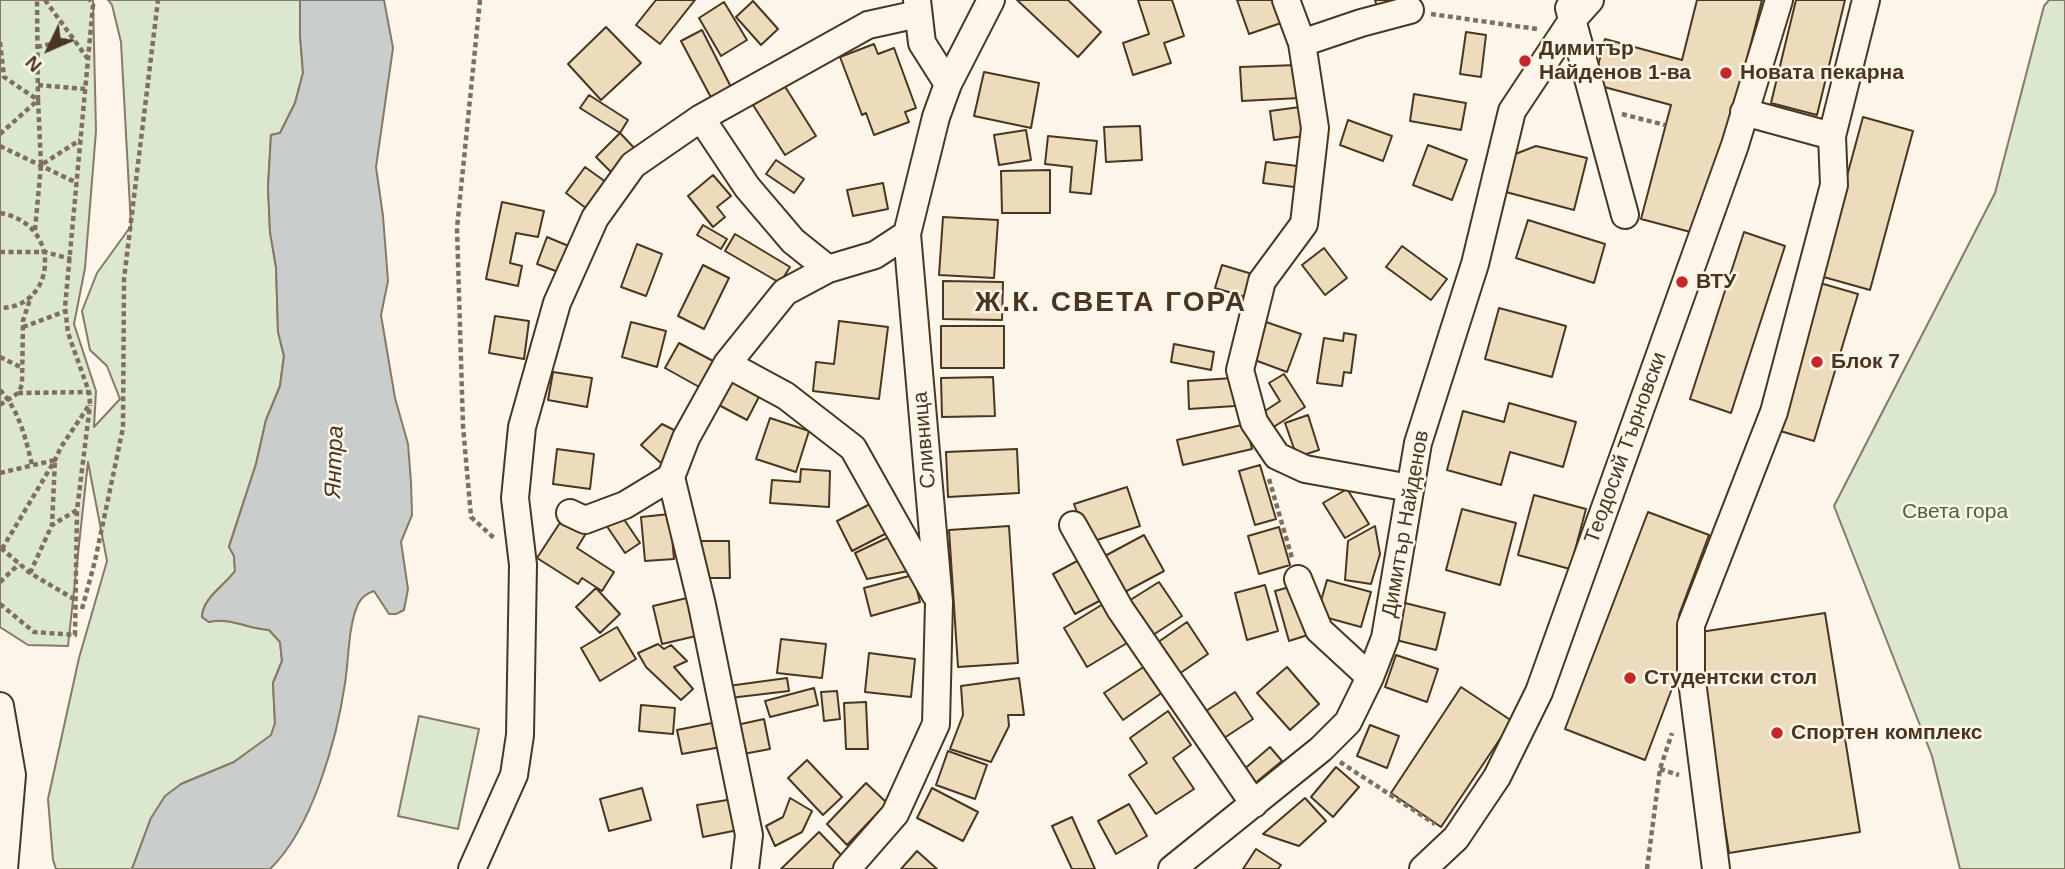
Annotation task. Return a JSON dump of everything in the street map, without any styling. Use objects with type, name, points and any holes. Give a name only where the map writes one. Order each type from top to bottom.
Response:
[{"type":"street","name":"Сливница","points":[[847,869],[895,814],[936,724],[939,602],[907,234],[936,117],[948,84],[991,0]]},
{"type":"street","points":[[1286,0],[1302,43],[1315,128],[1304,223],[1262,281],[1240,370],[1254,422],[1278,456],[1305,469],[1410,488]]},
{"type":"street","name":"Теодосий Търновски","points":[[1423,869],[1456,838],[1497,776],[1539,692],[1735,145],[1779,0]]},
{"type":"street","points":[[1716,869],[1691,673],[1691,625],[1774,412],[1834,185],[1832,136],[1866,0]]},
{"type":"street","points":[[472,869],[514,775],[520,735],[523,565],[515,498],[522,427],[557,303],[595,218],[633,165],[701,118],[868,25],[918,7],[922,43],[948,84]]},
{"type":"street","points":[[1302,43],[1410,10]]},
{"type":"street","points":[[1573,13],[1625,215]]},
{"type":"street","name":"Димитър Найденов","points":[[1172,869],[1321,749],[1348,722],[1370,677],[1385,638],[1418,443],[1475,264],[1512,111],[1573,13]]},
{"type":"street","points":[[1744,112],[1832,136]]},
{"type":"street","points":[[701,118],[747,187],[793,241],[828,268]]},
{"type":"street","points":[[745,869],[749,835],[702,605],[671,477],[686,438],[727,364],[785,292],[828,268],[875,255],[907,234]]},
{"type":"street","points":[[727,364],[786,396],[853,447],[939,602]]},
{"type":"street","points":[[569,513],[585,520],[625,505],[671,477]]},
{"type":"street","points":[[1073,525],[1120,609],[1254,804]]},
{"type":"street","points":[[1298,579],[1319,630],[1370,677]]},
{"type":"street","points":[[0,706],[12,775],[4,869]]},
{"type":"path","points":[[35,230],[41,165],[37,0]]},
{"type":"path","points":[[45,0],[88,59]]},
{"type":"path","points":[[0,604],[34,632],[75,635],[77,510],[90,404],[89,392],[68,333],[66,311],[93,5],[90,0]]},
{"type":"path","points":[[82,609],[123,428],[124,279],[158,0]]},
{"type":"path","points":[[480,0],[457,228],[463,426],[471,517],[523,565]]},
{"type":"path","points":[[1410,10],[1573,13]]},
{"type":"path","points":[[37,47],[73,39]]},
{"type":"path","points":[[0,42],[4,77],[38,100]]},
{"type":"path","points":[[38,85],[85,89]]},
{"type":"path","points":[[0,134],[38,100]]},
{"type":"path","points":[[1596,107],[1665,125]]},
{"type":"path","points":[[41,165],[81,140]]},
{"type":"path","points":[[0,146],[77,183]]},
{"type":"path","points":[[0,213],[25,221],[35,230],[45,252],[44,274],[32,294],[23,327],[22,385],[18,393],[0,405]]},
{"type":"path","points":[[0,252],[45,252],[71,259]]},
{"type":"path","points":[[0,308],[20,303],[32,294]]},
{"type":"path","points":[[23,327],[66,311]]},
{"type":"path","points":[[0,357],[22,369]]},
{"type":"path","points":[[0,390],[10,400],[25,437],[32,466]]},
{"type":"path","points":[[18,393],[89,392]]},
{"type":"path","points":[[74,599],[30,573],[1,548],[90,404]]},
{"type":"path","points":[[1,471],[55,460]]},
{"type":"path","points":[[30,573],[52,525],[55,460]]},
{"type":"path","points":[[1268,476],[1298,579]]},
{"type":"path","points":[[52,525],[77,510]]},
{"type":"path","points":[[0,582],[19,564]]},
{"type":"path","points":[[1647,869],[1660,769],[1673,730]]},
{"type":"path","points":[[1321,749],[1456,838]]},
{"type":"green space","points":[[0,0],[93,0],[96,131],[85,268],[74,324],[96,391],[94,427],[120,399],[107,366],[90,350],[82,311],[97,273],[131,226],[121,42],[112,5],[108,0],[300,0],[303,73],[295,103],[280,133],[271,135],[268,187],[270,232],[276,267],[278,332],[284,356],[280,386],[266,420],[256,464],[229,546],[234,556],[235,571],[210,598],[202,617],[209,622],[232,622],[269,630],[280,642],[282,661],[273,683],[275,724],[271,736],[234,762],[181,784],[151,818],[132,869],[56,869],[53,860],[48,799],[79,658],[107,561],[88,462],[68,646],[28,645],[0,627]]},
{"type":"green space","name":"Света гора","points":[[2049,0],[2065,0],[2065,869],[1960,869],[1932,756],[1834,506],[1995,193],[2044,6]]},
{"type":"green space","points":[[419,716],[479,729],[458,829],[398,816]]},
{"type":"water","name":"Янтра","points":[[300,0],[384,0],[393,48],[376,167],[388,281],[381,315],[395,398],[408,444],[411,482],[412,515],[401,542],[408,589],[404,610],[389,614],[374,591],[358,604],[341,705],[329,756],[298,831],[270,869],[132,869],[151,818],[165,796],[181,784],[234,762],[271,735],[275,723],[273,683],[282,661],[280,642],[269,630],[232,622],[209,622],[202,617],[210,598],[235,571],[234,556],[229,547],[256,464],[266,420],[280,386],[284,356],[278,332],[276,267],[270,232],[268,187],[271,135],[280,133],[295,103],[303,73]]},
{"type":"building","points":[[656,0],[695,0],[660,44],[636,25]]},
{"type":"building","points":[[1017,0],[1068,0],[1101,32],[1078,57]]},
{"type":"building","points":[[1138,0],[1172,0],[1184,36],[1164,43],[1171,63],[1133,75],[1123,43],[1149,34]]},
{"type":"building","points":[[1237,0],[1272,0],[1281,23],[1249,34]]},
{"type":"building","points":[[1375,0],[1413,0],[1377,7]]},
{"type":"building","points":[[1697,0],[1762,0],[1702,235],[1641,219],[1671,105],[1593,84],[1605,39],[1682,60]]},
{"type":"building","points":[[1796,0],[1845,0],[1817,115],[1771,103]]},
{"type":"building","points":[[753,1],[778,29],[761,45],[736,17]]},
{"type":"building","points":[[724,2],[747,40],[721,56],[699,18]]},
{"type":"building","points":[[606,27],[641,63],[601,100],[568,64]]},
{"type":"building","points":[[702,30],[735,95],[715,105],[681,41]]},
{"type":"building","points":[[1466,32],[1486,35],[1481,77],[1460,74]]},
{"type":"building","points":[[874,44],[878,54],[894,48],[916,108],[905,112],[909,122],[874,135],[866,113],[862,115],[840,57]]},
{"type":"building","points":[[1298,65],[1299,98],[1242,101],[1240,67]]},
{"type":"building","points":[[984,72],[1039,83],[1031,128],[974,116]]},
{"type":"building","points":[[784,85],[816,136],[785,155],[753,105]]},
{"type":"building","points":[[1414,94],[1466,103],[1461,130],[1410,121]]},
{"type":"building","points":[[589,95],[628,120],[620,133],[580,108]]},
{"type":"building","points":[[1300,107],[1304,136],[1274,140],[1270,111]]},
{"type":"building","points":[[1863,117],[1913,131],[1870,290],[1820,276]]},
{"type":"building","points":[[1348,120],[1392,136],[1383,161],[1340,145]]},
{"type":"building","points":[[1140,126],[1142,160],[1106,162],[1104,127]]},
{"type":"building","points":[[1026,130],[1031,160],[999,165],[994,135]]},
{"type":"building","points":[[620,133],[638,152],[614,175],[596,157]]},
{"type":"building","points":[[1048,136],[1097,141],[1091,194],[1070,192],[1072,167],[1045,164]]},
{"type":"building","points":[[1428,145],[1467,160],[1452,200],[1413,185]]},
{"type":"building","points":[[1536,146],[1587,158],[1574,210],[1502,191],[1510,156]]},
{"type":"building","points":[[776,160],[804,179],[794,193],[766,174]]},
{"type":"building","points":[[1266,162],[1305,167],[1302,188],[1263,183]]},
{"type":"building","points":[[585,167],[610,185],[591,212],[566,193]]},
{"type":"building","points":[[1050,170],[1050,213],[1002,213],[1001,171]]},
{"type":"building","points":[[713,175],[731,196],[717,207],[725,217],[713,227],[688,196]]},
{"type":"building","points":[[883,183],[888,209],[853,216],[847,190]]},
{"type":"building","points":[[502,202],[544,211],[538,237],[516,233],[510,263],[522,266],[518,286],[486,279]]},
{"type":"building","points":[[943,217],[998,220],[994,278],[939,275]]},
{"type":"building","points":[[1528,220],[1605,244],[1594,283],[1516,258]]},
{"type":"building","points":[[703,225],[727,239],[721,249],[697,235]]},
{"type":"building","points":[[1744,232],[1785,246],[1731,413],[1690,399]]},
{"type":"building","points":[[735,234],[790,267],[780,283],[725,251]]},
{"type":"building","points":[[547,237],[571,247],[561,273],[537,264]]},
{"type":"building","points":[[637,244],[662,254],[646,296],[621,287]]},
{"type":"building","points":[[1402,246],[1447,279],[1431,300],[1386,267]]},
{"type":"building","points":[[1324,248],[1347,278],[1325,295],[1302,265]]},
{"type":"building","points":[[703,265],[729,278],[704,329],[678,316]]},
{"type":"building","points":[[1222,265],[1259,276],[1252,299],[1215,288]]},
{"type":"building","points":[[943,281],[1003,282],[1002,320],[943,319]]},
{"type":"building","name":"Блок 7","points":[[1820,283],[1858,294],[1814,441],[1777,430]]},
{"type":"building","points":[[1499,308],[1566,326],[1552,377],[1485,359]]},
{"type":"building","points":[[495,316],[529,321],[524,359],[489,353]]},
{"type":"building","points":[[839,321],[888,327],[879,399],[813,391],[816,362],[834,364]]},
{"type":"building","points":[[631,322],[666,331],[657,367],[622,357]]},
{"type":"building","points":[[1266,322],[1301,334],[1287,372],[1252,359]]},
{"type":"building","points":[[941,326],[1004,326],[1004,368],[941,368]]},
{"type":"building","points":[[1344,333],[1356,335],[1351,373],[1344,372],[1342,386],[1317,383],[1324,338],[1343,341]]},
{"type":"building","points":[[679,343],[715,362],[701,388],[665,368]]},
{"type":"building","points":[[1174,344],[1214,352],[1211,370],[1171,362]]},
{"type":"building","points":[[553,372],[592,378],[587,407],[548,400]]},
{"type":"building","points":[[1284,374],[1305,407],[1272,428],[1262,413],[1280,401],[1269,383]]},
{"type":"building","points":[[730,376],[761,393],[747,420],[715,403]]},
{"type":"building","points":[[993,377],[995,416],[942,417],[941,378]]},
{"type":"building","points":[[1233,378],[1235,406],[1189,409],[1188,381]]},
{"type":"building","points":[[1509,403],[1576,422],[1563,467],[1510,452],[1501,485],[1447,470],[1463,411],[1504,422]]},
{"type":"building","points":[[1308,415],[1319,450],[1297,457],[1285,423]]},
{"type":"building","points":[[770,418],[809,431],[796,472],[756,459]]},
{"type":"building","points":[[662,424],[682,434],[674,452],[662,464],[641,445]]},
{"type":"building","points":[[1246,424],[1252,449],[1183,465],[1177,440]]},
{"type":"building","points":[[557,449],[594,454],[590,489],[553,484]]},
{"type":"building","points":[[1017,449],[1019,493],[948,497],[946,452]]},
{"type":"building","points":[[1260,465],[1276,519],[1255,525],[1239,471]]},
{"type":"building","points":[[801,469],[830,471],[829,507],[770,503],[772,480],[800,482]]},
{"type":"building","points":[[1127,487],[1140,526],[1088,543],[1074,504]]},
{"type":"building","points":[[1347,489],[1369,524],[1345,538],[1323,503]]},
{"type":"building","points":[[1534,495],[1586,509],[1570,569],[1518,555]]},
{"type":"building","points":[[872,503],[887,533],[852,551],[837,521]]},
{"type":"building","points":[[1462,509],[1516,523],[1500,585],[1446,570]]},
{"type":"building","points":[[619,512],[640,543],[625,553],[604,522]]},
{"type":"building","points":[[1648,512],[1709,535],[1679,615],[1685,654],[1645,760],[1565,729]]},
{"type":"building","points":[[670,514],[674,559],[645,561],[641,517]]},
{"type":"building","points":[[565,515],[588,530],[577,548],[614,572],[602,591],[582,578],[578,584],[537,558]]},
{"type":"building","points":[[1009,526],[1018,663],[958,667],[949,530]]},
{"type":"building","points":[[1375,526],[1380,554],[1371,584],[1345,580],[1348,541]]},
{"type":"building","points":[[1279,527],[1290,565],[1259,574],[1248,536]]},
{"type":"building","points":[[1144,535],[1164,571],[1123,593],[1103,557]]},
{"type":"building","points":[[889,537],[908,571],[867,579],[855,553]]},
{"type":"building","points":[[698,541],[729,541],[730,578],[698,578]]},
{"type":"building","points":[[1079,560],[1101,600],[1075,614],[1053,574]]},
{"type":"building","points":[[913,575],[920,602],[871,616],[864,588]]},
{"type":"building","points":[[1327,580],[1371,592],[1361,627],[1317,615]]},
{"type":"building","points":[[1159,582],[1182,616],[1150,637],[1127,602]]},
{"type":"building","points":[[1265,585],[1278,631],[1247,640],[1235,593]]},
{"type":"building","points":[[1297,585],[1311,634],[1289,641],[1275,591]]},
{"type":"building","points":[[596,588],[620,614],[600,633],[576,607]]},
{"type":"building","points":[[687,598],[696,636],[662,644],[653,606]]},
{"type":"building","points":[[1405,603],[1445,613],[1436,650],[1396,640]]},
{"type":"building","points":[[1103,604],[1127,643],[1087,667],[1064,628]]},
{"type":"building","name":"Спортен комплекс","points":[[1825,613],[1860,832],[1729,853],[1694,633]]},
{"type":"building","points":[[1187,622],[1208,654],[1176,676],[1154,645]]},
{"type":"building","points":[[617,627],[636,659],[600,681],[581,648]]},
{"type":"building","points":[[781,639],[826,644],[822,678],[777,673]]},
{"type":"building","points":[[658,644],[664,649],[671,645],[687,661],[674,667],[693,689],[681,700],[646,667],[638,653]]},
{"type":"building","points":[[869,653],[915,659],[911,697],[865,692]]},
{"type":"building","points":[[1396,655],[1438,669],[1427,702],[1385,687]]},
{"type":"building","points":[[1145,666],[1163,692],[1123,720],[1104,693]]},
{"type":"building","points":[[1287,667],[1319,704],[1290,730],[1257,693]]},
{"type":"building","points":[[787,678],[789,691],[730,698],[728,686]]},
{"type":"building","points":[[1019,678],[1024,715],[1008,715],[1009,726],[991,762],[950,749],[963,715],[961,686]]},
{"type":"building","points":[[1461,687],[1512,721],[1441,827],[1391,793]]},
{"type":"building","points":[[814,688],[818,705],[770,717],[765,701]]},
{"type":"building","points":[[837,691],[840,719],[824,721],[821,692]]},
{"type":"building","points":[[1235,692],[1253,719],[1221,740],[1203,713]]},
{"type":"building","points":[[866,702],[868,749],[846,749],[844,703]]},
{"type":"building","points":[[641,705],[675,708],[673,734],[639,731]]},
{"type":"building","points":[[1168,711],[1191,745],[1173,758],[1194,789],[1156,814],[1129,775],[1147,763],[1130,738]]},
{"type":"building","points":[[764,719],[770,749],[738,755],[732,726]]},
{"type":"building","points":[[717,722],[721,747],[682,754],[677,730]]},
{"type":"building","points":[[1370,725],[1399,736],[1387,768],[1357,756]]},
{"type":"building","points":[[1270,747],[1282,761],[1254,784],[1242,771]]},
{"type":"building","points":[[948,751],[987,765],[975,799],[936,785]]},
{"type":"building","points":[[807,760],[842,797],[823,815],[788,778]]},
{"type":"building","points":[[1336,767],[1359,787],[1333,817],[1311,797]]},
{"type":"building","points":[[866,783],[887,803],[847,845],[827,824]]},
{"type":"building","points":[[642,788],[651,820],[609,831],[600,799]]},
{"type":"building","points":[[932,788],[978,812],[963,841],[917,818]]},
{"type":"building","points":[[790,798],[812,811],[802,832],[775,846],[766,826],[783,817]]},
{"type":"building","points":[[1305,798],[1326,821],[1299,846],[1263,834]]},
{"type":"building","points":[[733,799],[738,830],[703,837],[697,805]]},
{"type":"building","points":[[1129,804],[1147,836],[1116,854],[1098,821]]},
{"type":"building","points":[[1072,817],[1095,869],[1072,869],[1052,826]]},
{"type":"building","points":[[819,832],[846,860],[837,869],[781,869]]},
{"type":"building","points":[[1256,849],[1281,865],[1278,869],[1243,869]]},
{"type":"building","points":[[917,851],[937,869],[901,869]]},
{"type":"place","name":"Димитър Найденов 1-ва","points":[[1525,61]]},
{"type":"place","name":"Новата пекарна","points":[[1726,73]]},
{"type":"place","name":"ВТУ","points":[[1682,282]]},
{"type":"place","name":"Блок 7","points":[[1817,362]]},
{"type":"place","name":"Студентски стол","points":[[1630,678]]},
{"type":"place","name":"Спортен комплекс","points":[[1777,733]]},
{"type":"district","name":"Ж.К. СВЕТА ГОРА","points":[[1111,303]]}]
